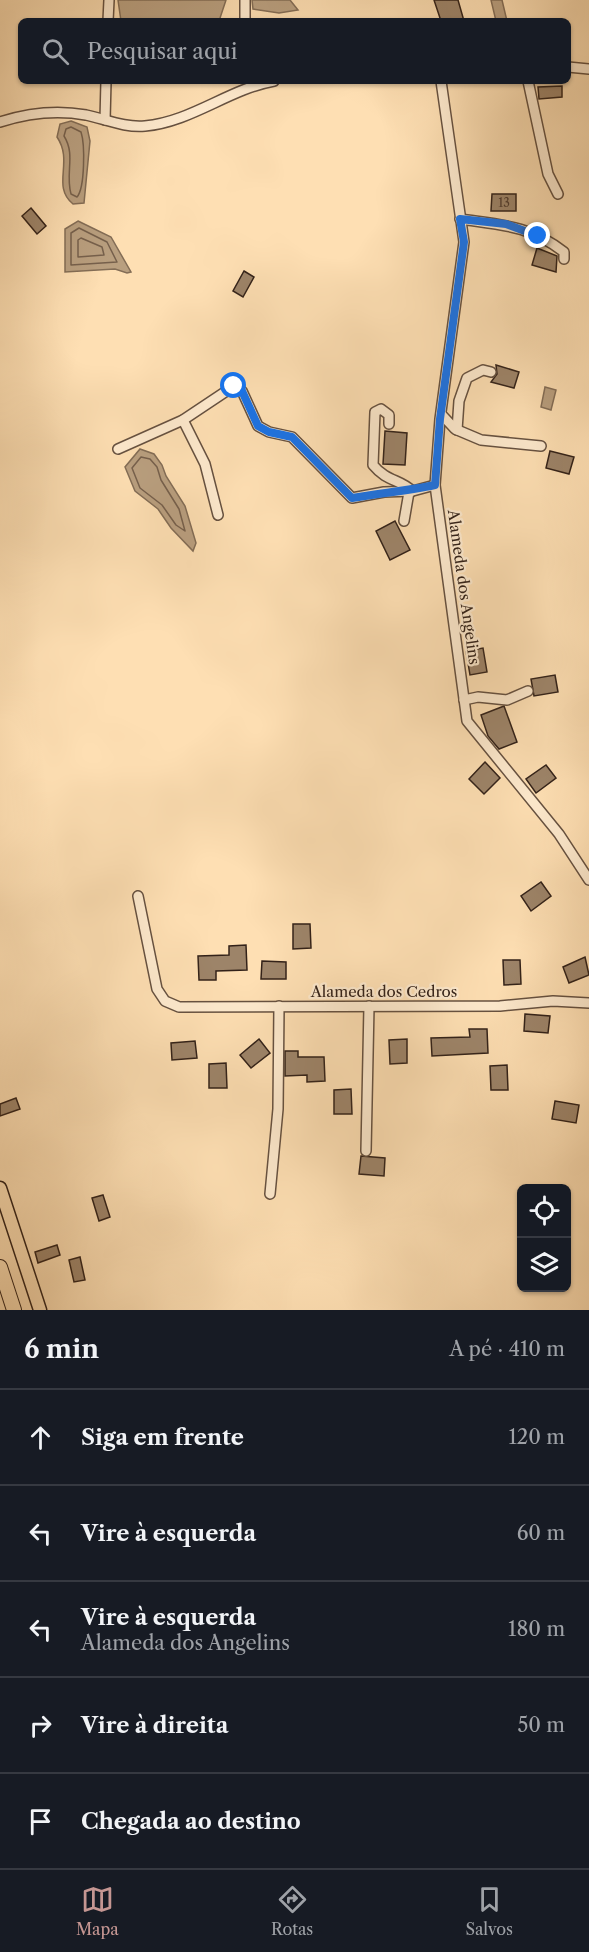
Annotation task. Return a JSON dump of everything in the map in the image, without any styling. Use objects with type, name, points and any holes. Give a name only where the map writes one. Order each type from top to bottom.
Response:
[{"type":"highway","points":[[0,1267],[14,1310]]},
{"type":"main road","points":[[0,1188],[40,1310]]},
{"type":"street","points":[[108,18],[109,0]]},
{"type":"street","points":[[245,0],[245,18]]},
{"type":"street","points":[[571,67],[589,69]]},
{"type":"street","points":[[105,120],[106,84]]},
{"type":"street","points":[[0,122],[19,116],[68,113],[138,126],[157,124],[250,84]]},
{"type":"street","name":"Alameda dos Angelins","points":[[441,84],[464,242],[441,414],[435,485],[467,721],[559,834],[589,880]]},
{"type":"street","points":[[529,84],[548,174],[558,194]]},
{"type":"street","points":[[460,219],[506,224],[538,236],[564,252],[564,259]]},
{"type":"street","points":[[457,430],[459,401],[467,378],[483,370],[491,372]]},
{"type":"street","points":[[118,449],[183,420],[234,386],[242,391],[258,426],[269,432],[292,437],[352,498],[384,492],[412,491],[435,485]]},
{"type":"street","points":[[389,424],[389,415],[381,409],[375,412],[373,465],[381,475],[394,482],[405,484],[412,491]]},
{"type":"street","points":[[441,414],[457,430],[481,440],[541,446]]},
{"type":"street","points":[[183,420],[205,464],[218,515]]},
{"type":"street","points":[[404,521],[409,492],[412,491]]},
{"type":"street","points":[[464,700],[478,697],[507,700],[528,691]]},
{"type":"street","name":"Alameda dos Cedros","points":[[138,896],[157,989],[165,1001],[179,1006],[500,1006],[553,1001],[589,1004]]},
{"type":"street","points":[[270,1194],[278,1109],[279,1006]]},
{"type":"street","points":[[366,1151],[369,1006]]},
{"type":"water","points":[[118,0],[226,0],[220,18],[121,18]]},
{"type":"water","points":[[252,0],[290,0],[298,10],[279,13],[253,9]]},
{"type":"water","points":[[491,0],[502,0],[506,18],[495,18]]},
{"type":"water","points":[[71,121],[87,127],[90,141],[84,203],[73,204],[64,189],[64,155],[57,137],[60,124]]},
{"type":"water","points":[[78,221],[111,237],[131,272],[115,269],[65,272],[65,229]]},
{"type":"water","points":[[545,387],[556,390],[551,410],[541,407]]},
{"type":"water","points":[[140,449],[154,454],[185,506],[196,543],[193,551],[171,528],[158,509],[135,491],[125,467]]},
{"type":"building","points":[[434,0],[458,0],[463,18],[440,18]]},
{"type":"building","points":[[562,86],[562,97],[539,99],[538,87]]},
{"type":"building","points":[[492,194],[516,194],[516,211],[491,211]]},
{"type":"building","points":[[31,208],[46,226],[37,234],[22,216]]},
{"type":"building","points":[[537,248],[557,256],[556,272],[532,265]]},
{"type":"building","points":[[244,271],[254,277],[243,297],[233,291]]},
{"type":"building","points":[[496,365],[519,372],[514,388],[491,382],[497,374]]},
{"type":"building","points":[[385,431],[407,433],[405,465],[383,464]]},
{"type":"building","points":[[550,451],[574,457],[569,474],[546,468]]},
{"type":"building","points":[[395,521],[410,550],[390,560],[376,531]]},
{"type":"building","points":[[483,648],[487,672],[470,675],[466,651]]},
{"type":"building","points":[[555,675],[558,692],[534,696],[531,679]]},
{"type":"building","points":[[504,706],[517,742],[499,749],[488,736],[481,715]]},
{"type":"building","points":[[485,762],[500,778],[484,794],[469,779]]},
{"type":"building","points":[[546,765],[556,778],[536,793],[526,779]]},
{"type":"building","points":[[541,882],[551,896],[531,911],[521,896]]},
{"type":"building","points":[[293,924],[310,924],[311,948],[293,949]]},
{"type":"building","points":[[246,945],[247,970],[216,971],[216,980],[199,980],[198,956],[229,955],[229,946]]},
{"type":"building","points":[[585,957],[589,975],[569,983],[563,967]]},
{"type":"building","points":[[503,960],[520,960],[521,984],[504,985]]},
{"type":"building","points":[[262,961],[286,962],[286,979],[261,979]]},
{"type":"building","points":[[525,1014],[550,1016],[548,1033],[524,1031]]},
{"type":"building","points":[[469,1029],[487,1029],[488,1053],[432,1056],[431,1038],[470,1037]]},
{"type":"building","points":[[259,1039],[270,1053],[251,1068],[240,1055]]},
{"type":"building","points":[[407,1039],[407,1063],[390,1064],[389,1040]]},
{"type":"building","points":[[195,1041],[197,1058],[172,1060],[171,1043]]},
{"type":"building","points":[[285,1051],[298,1051],[298,1057],[324,1057],[325,1081],[307,1082],[307,1075],[285,1076]]},
{"type":"building","points":[[226,1063],[227,1088],[209,1088],[209,1064]]},
{"type":"building","points":[[507,1065],[508,1090],[491,1090],[490,1066]]},
{"type":"building","points":[[351,1089],[352,1114],[334,1114],[334,1090]]},
{"type":"building","points":[[16,1098],[20,1109],[0,1116],[0,1104]]},
{"type":"building","points":[[555,1101],[579,1105],[576,1123],[552,1119]]},
{"type":"building","points":[[361,1156],[385,1158],[384,1176],[359,1174]]},
{"type":"building","points":[[103,1195],[110,1217],[99,1221],[92,1198]]},
{"type":"building","points":[[57,1245],[60,1255],[38,1263],[35,1252]]},
{"type":"building","points":[[80,1257],[85,1280],[74,1282],[69,1260]]},
{"type":"route","points":[[234,386],[242,391],[258,426],[269,432],[292,437],[352,498],[384,492],[412,491],[435,485],[440,419],[464,242],[460,219],[506,224],[538,236]]}]
